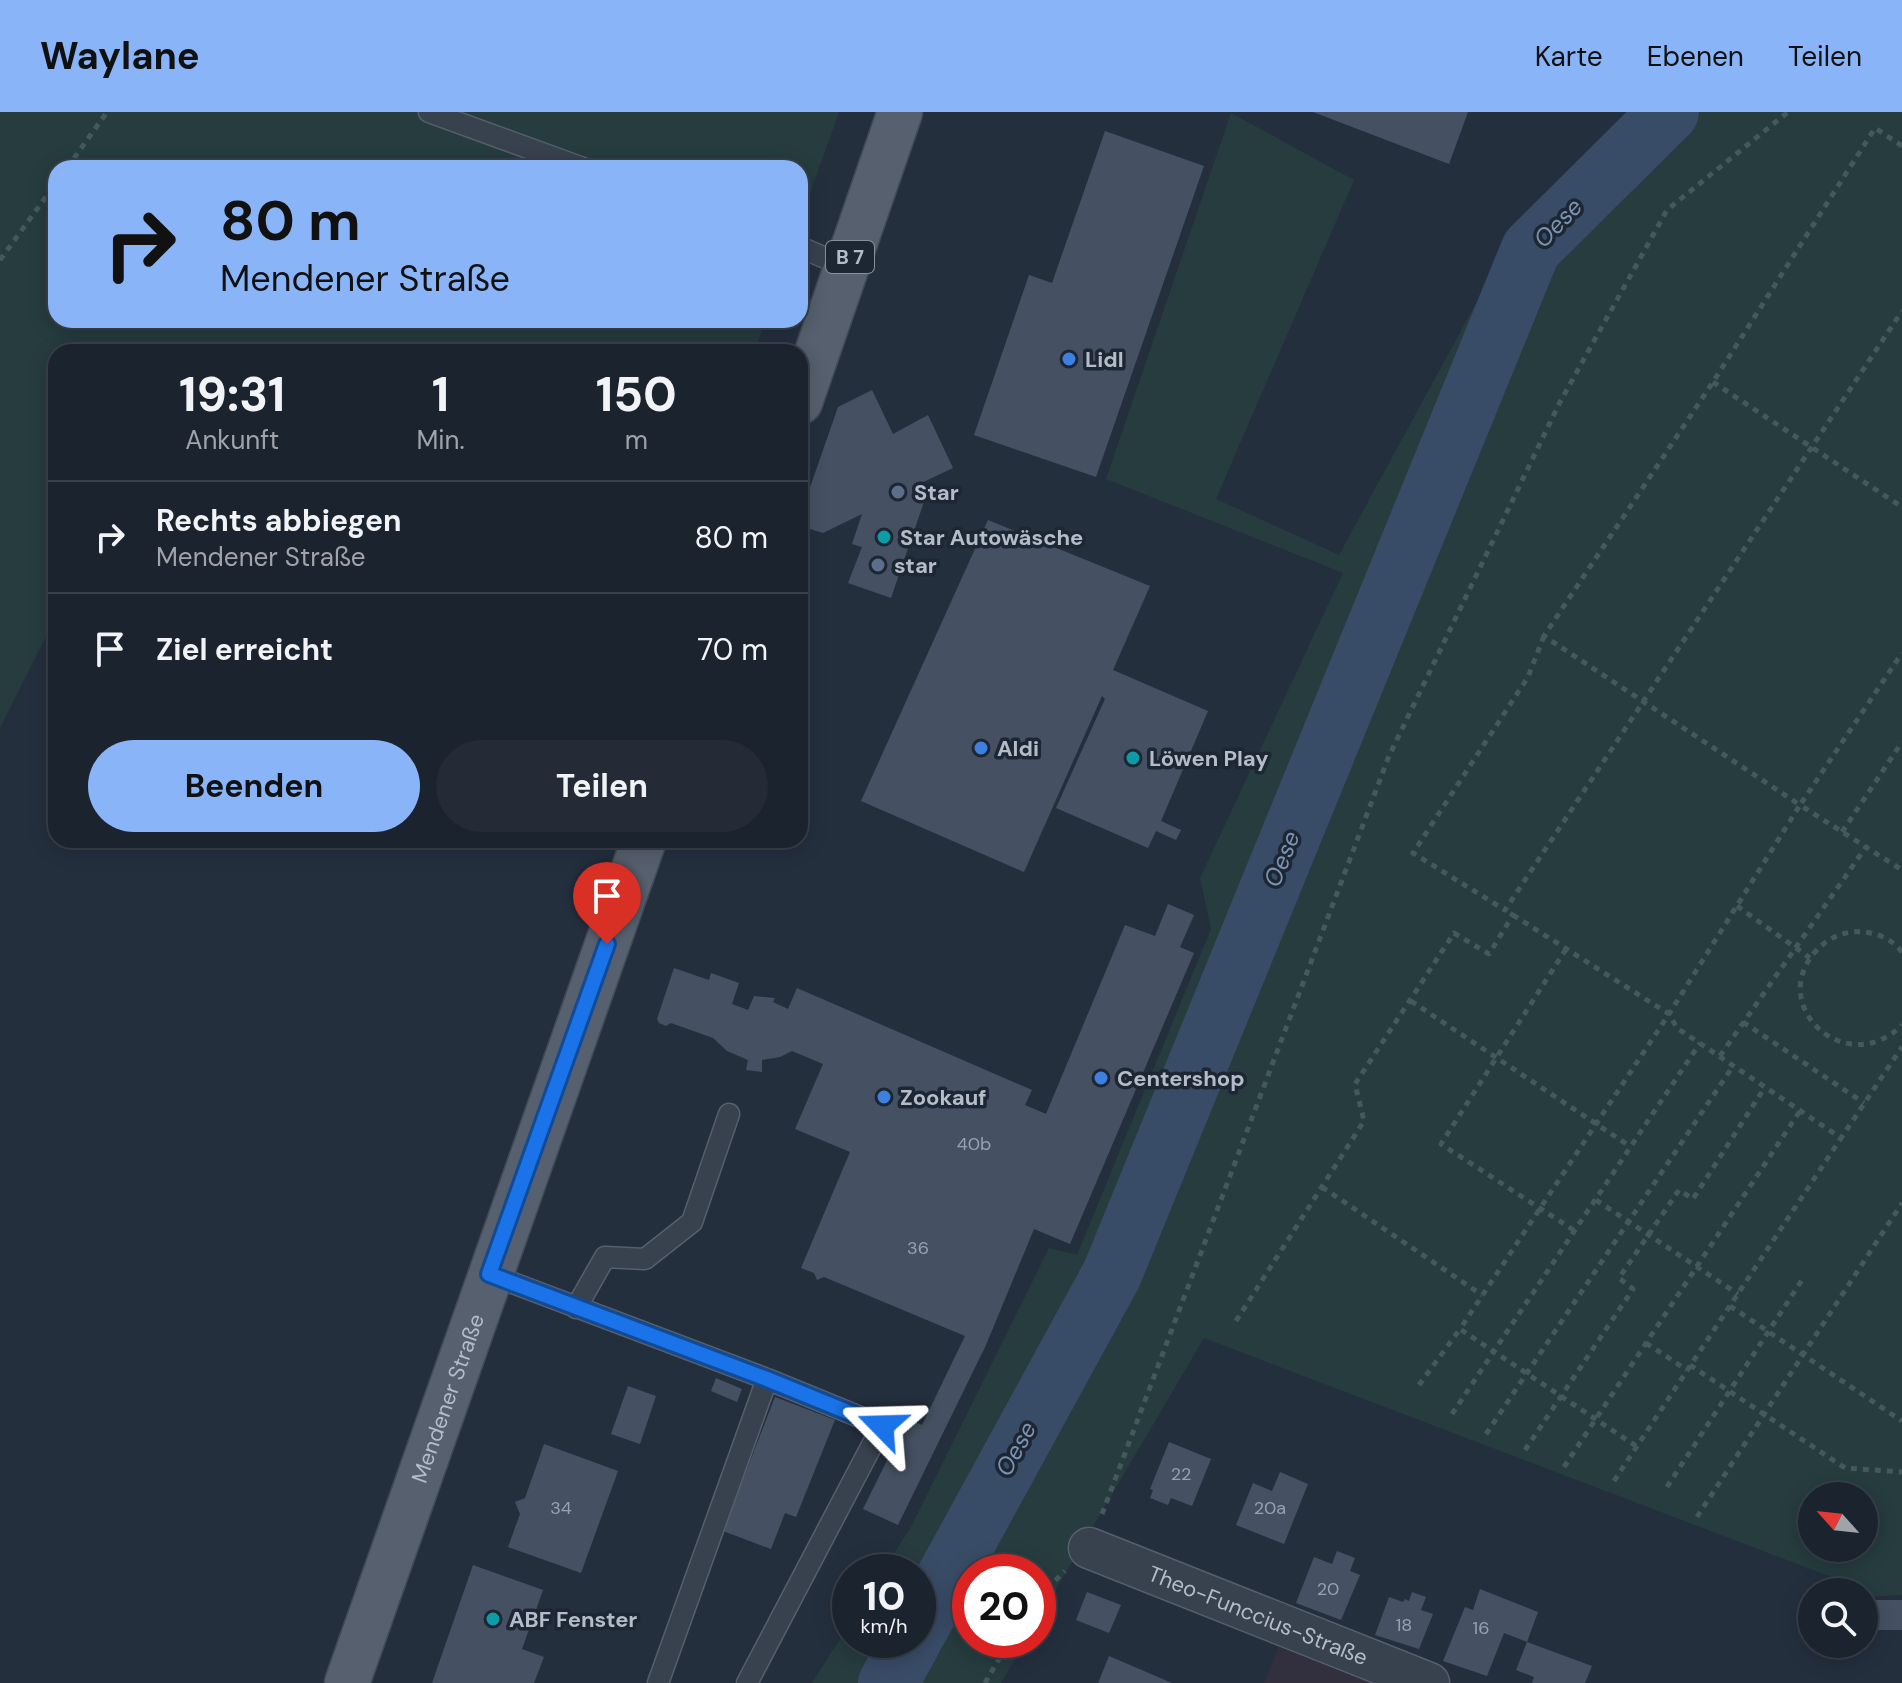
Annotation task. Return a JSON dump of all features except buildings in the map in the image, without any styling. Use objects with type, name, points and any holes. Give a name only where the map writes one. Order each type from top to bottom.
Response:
[{"type":"main road","name":"B 7","points":[[808,379],[900,112]]},
{"type":"main road","name":"Mendener Straße","points":[[347,1683],[641,848]]},
{"type":"street","name":"Theo-Funccius-Straße","points":[[1089,1548],[1429,1683]]},
{"type":"lane","points":[[429,112],[561,160]]},
{"type":"lane","points":[[808,250],[846,267]]},
{"type":"lane","points":[[576,1308],[605,1257],[645,1259],[692,1222],[729,1114]]},
{"type":"lane","points":[[489,1274],[882,1426],[747,1683]]},
{"type":"lane","points":[[658,1683],[767,1379]]},
{"type":"path","points":[[73,160],[107,112]]},
{"type":"path","points":[[1089,1548],[1389,756],[1560,402],[1667,210],[1788,112]]},
{"type":"path","points":[[1841,1138],[1677,1028],[1669,1014],[1413,853],[1528,677],[1544,636],[1713,382],[1875,128],[1902,146]]},
{"type":"path","points":[[0,260],[48,194]]},
{"type":"path","points":[[1505,910],[1902,311]]},
{"type":"path","points":[[1713,382],[1902,507]]},
{"type":"path","points":[[1544,636],[1902,870]]},
{"type":"path","points":[[1419,1385],[1460,1329],[1669,1014],[1800,805],[1902,653]]},
{"type":"path","points":[[1842,832],[1902,742]]},
{"type":"path","points":[[1719,1056],[1866,847]]},
{"type":"path","points":[[1737,906],[1810,958]]},
{"type":"path","points":[[1236,1321],[1364,1121],[1355,1084],[1454,933],[1489,954],[1513,915]]},
{"type":"path","points":[[1902,952],[1881,936],[1861,931],[1841,933],[1823,943],[1810,958],[1802,976],[1801,996],[1807,1014],[1819,1030],[1835,1041],[1854,1046],[1873,1044],[1891,1036],[1902,1025]]},
{"type":"path","points":[[1566,949],[1441,1144],[1575,1231]]},
{"type":"path","points":[[1411,1001],[1631,1147]]},
{"type":"path","points":[[1743,1022],[1864,1103]]},
{"type":"path","points":[[1452,1414],[1700,1043]]},
{"type":"path","points":[[1614,1481],[1902,1047]]},
{"type":"path","points":[[1486,1434],[1733,1066]]},
{"type":"path","points":[[1525,1450],[1633,1289],[1619,1278],[1679,1190],[1693,1199],[1765,1087]]},
{"type":"path","points":[[1564,1467],[1800,1111]]},
{"type":"path","points":[[1322,1187],[1482,1295]]},
{"type":"path","points":[[1596,1200],[1738,1294]]},
{"type":"path","points":[[1697,1517],[1902,1203]]},
{"type":"path","points":[[1667,1487],[1802,1280]]},
{"type":"path","points":[[1730,1306],[1902,1421]]},
{"type":"path","points":[[1460,1329],[1636,1446]]},
{"type":"path","points":[[1646,1343],[1730,1392],[1845,1468],[1902,1472]]},
{"type":"path","points":[[985,1683],[1000,1658]]},
{"type":"shaded area","points":[[1279,1647],[1370,1683],[1264,1683]]},
{"type":"green space","points":[[0,112],[839,112],[808,199],[808,160],[48,160],[48,328],[763,328],[757,344],[48,344],[48,633],[0,728]]},
{"type":"green space","points":[[1651,112],[1902,112],[1902,1595],[1878,1596],[1878,1578],[1834,1578],[1204,1338],[1056,1589],[1056,1554],[952,1554],[952,1658],[1016,1658],[1001,1683],[812,1683],[832,1651],[832,1658],[936,1658],[936,1554],[894,1554],[911,1527],[1049,1248],[1077,1255],[1211,929],[1200,878],[1343,573],[1106,479],[1231,113],[1354,180],[1216,499],[1339,555],[1500,259]]},
{"type":"waterway","name":"Oese","points":[[936,1596],[1112,1274],[1531,249],[1669,112]]},
{"type":"waterway","name":"Oese","points":[[888,1683],[902,1658]]},
{"type":"place","name":"Lidl","points":[[1069,359]]},
{"type":"place","name":"Star","points":[[898,492]]},
{"type":"place","name":"Star Autowäsche","points":[[884,537]]},
{"type":"place","name":"star","points":[[878,565]]},
{"type":"place","name":"Aldi","points":[[981,748]]},
{"type":"place","name":"Löwen Play","points":[[1133,758]]},
{"type":"place","name":"Centershop","points":[[1101,1078]]},
{"type":"place","name":"Zookauf","points":[[884,1097]]},
{"type":"place","name":"ABF Fenster","points":[[493,1619]]},
{"type":"route","points":[[607,944],[489,1274],[882,1426]]}]
